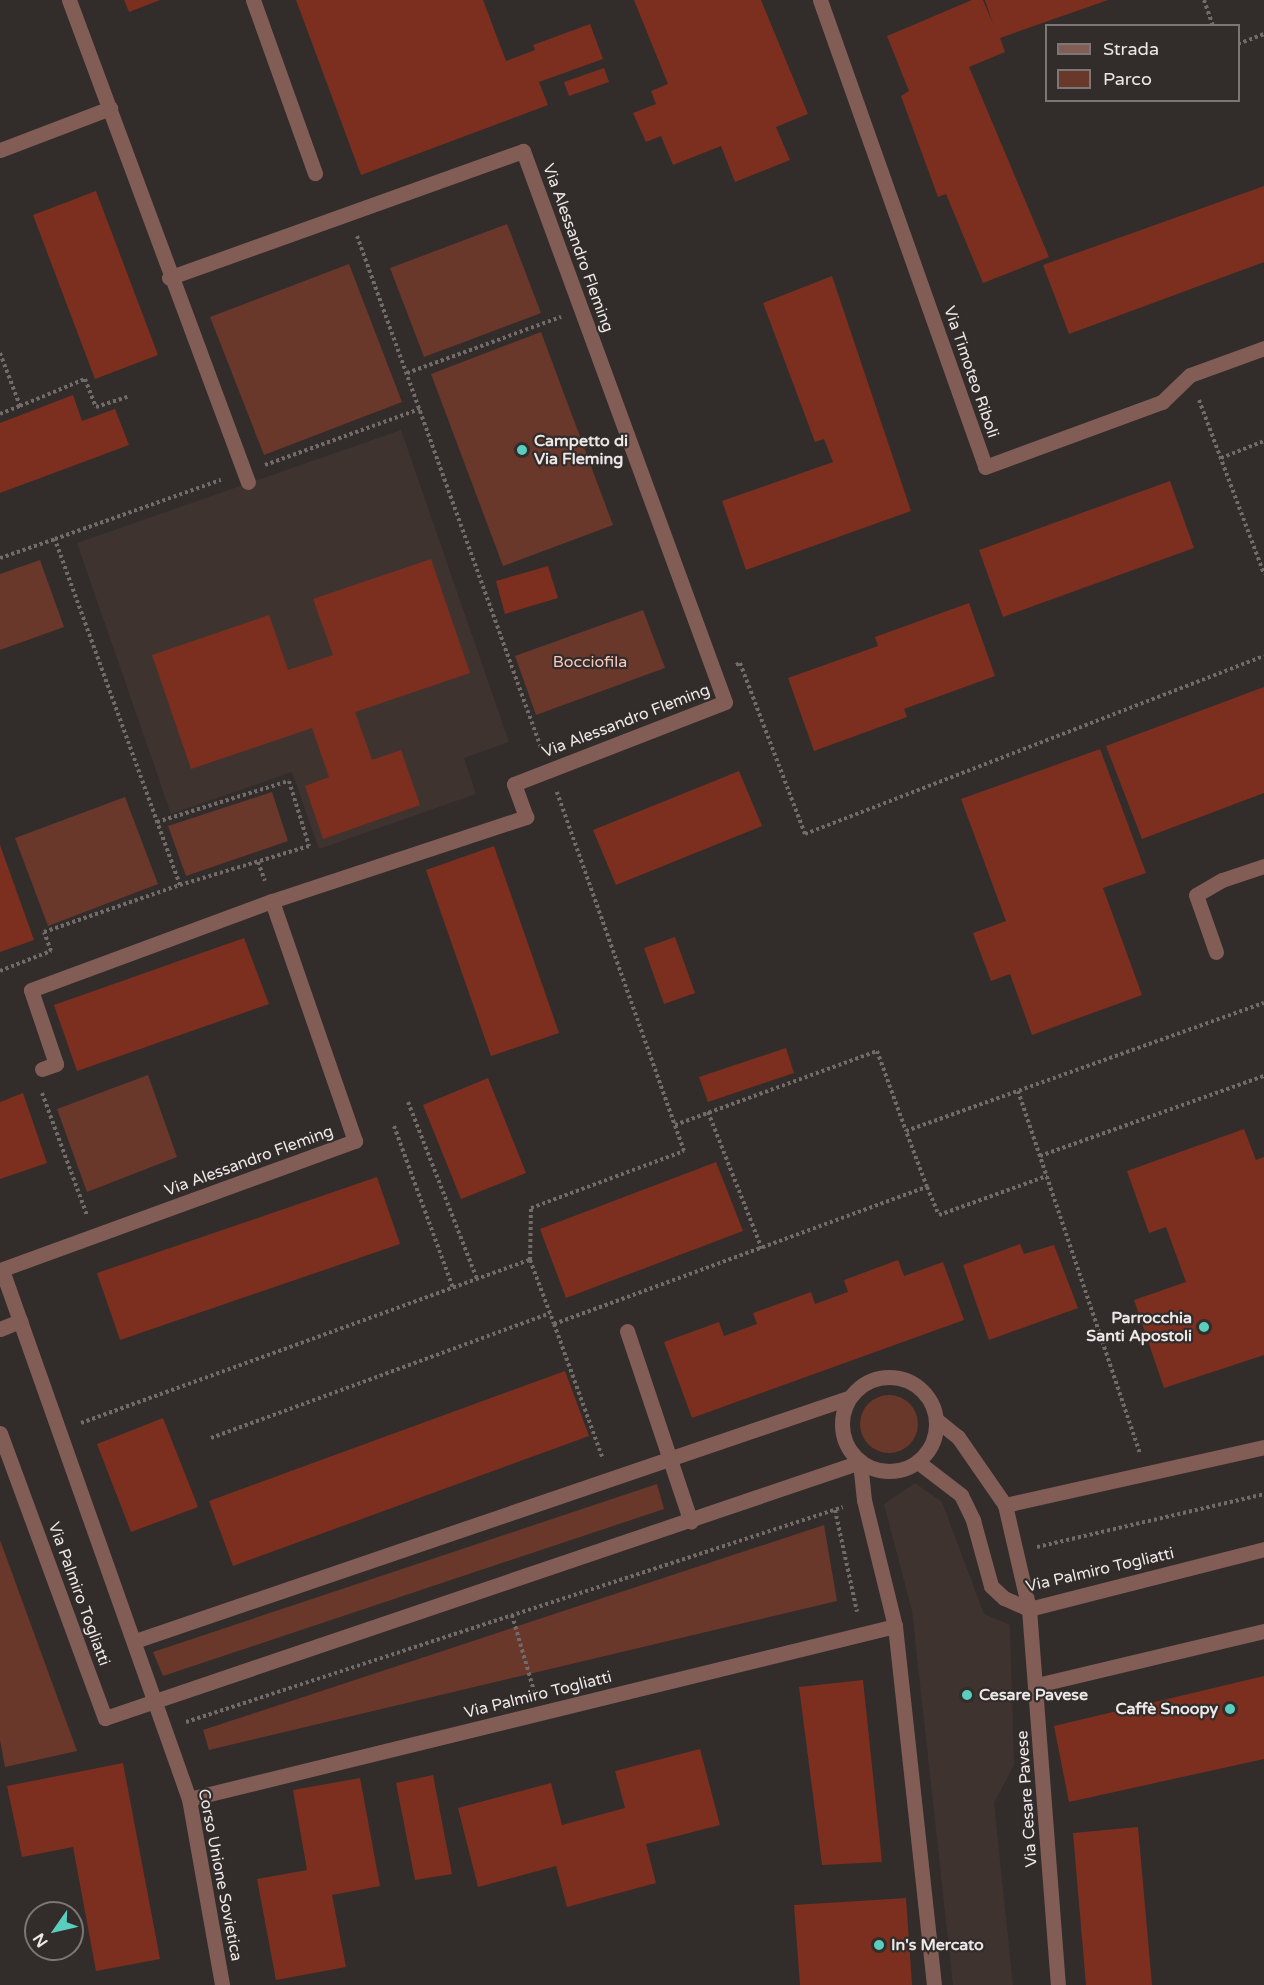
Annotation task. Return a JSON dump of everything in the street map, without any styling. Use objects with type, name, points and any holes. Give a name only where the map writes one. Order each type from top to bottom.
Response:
[{"type":"street","points":[[69,0],[110,108],[169,278],[246,477]]},
{"type":"street","points":[[253,0],[315,173]]},
{"type":"street","name":"Via Timoteo Riboli","points":[[820,0],[985,467],[1162,402],[1190,375],[1264,348]]},
{"type":"street","points":[[0,150],[110,108]]},
{"type":"street","name":"Via Alessandro Fleming","points":[[1,1270],[356,1141],[272,901],[526,818],[514,784],[725,702],[523,151],[169,278]]},
{"type":"street","points":[[1216,952],[1196,895],[1222,880],[1264,866]]},
{"type":"street","points":[[40,1076],[56,1064],[31,990],[272,901]]},
{"type":"street","points":[[1,1270],[156,1703]]},
{"type":"street","points":[[0,1329],[20,1321]]},
{"type":"street","points":[[627,1331],[691,1522]]},
{"type":"street","points":[[860,1462],[883,1471],[898,1472],[918,1462],[934,1444],[938,1421],[925,1391],[904,1378],[874,1378],[859,1386],[848,1398],[841,1419],[844,1440],[860,1462],[864,1500],[895,1626],[934,1985]]},
{"type":"street","points":[[135,1641],[670,1461],[848,1398]]},
{"type":"street","name":"Via Cesare Pavese","points":[[938,1421],[958,1437],[1005,1504],[1029,1609],[1058,1985]]},
{"type":"street","name":"Via Palmiro Togliatti","points":[[0,1433],[105,1718],[156,1703],[691,1522],[860,1462]]},
{"type":"street","points":[[1005,1504],[1264,1447]]},
{"type":"street","name":"Via Palmiro Togliatti","points":[[918,1462],[961,1495],[973,1520],[991,1586],[1004,1598],[1029,1609],[1264,1549]]},
{"type":"street","name":"Via Palmiro Togliatti","points":[[189,1798],[895,1626]]},
{"type":"street","points":[[1036,1685],[1264,1631]]},
{"type":"street","name":"Corso Unione Sovietica","points":[[156,1703],[189,1798],[222,1985]]},
{"type":"path","points":[[1204,0],[1212,24]]},
{"type":"path","points":[[1240,44],[1264,34]]},
{"type":"path","points":[[349,213],[684,1151],[531,1208],[530,1260],[611,1481]]},
{"type":"path","points":[[407,373],[581,309]]},
{"type":"path","points":[[0,353],[20,406]]},
{"type":"path","points":[[1190,375],[1264,573]]},
{"type":"path","points":[[0,414],[85,379],[96,407],[126,397]]},
{"type":"path","points":[[0,558],[246,477],[420,409]]},
{"type":"path","points":[[1221,458],[1264,441]]},
{"type":"path","points":[[55,539],[180,885]]},
{"type":"path","points":[[715,674],[740,663],[805,834],[1264,656]]},
{"type":"path","points":[[0,971],[51,951],[44,932],[180,885],[309,846],[289,781],[158,822]]},
{"type":"path","points":[[906,1131],[1264,1003]]},
{"type":"path","points":[[675,1125],[877,1051],[939,1215],[1047,1176]]},
{"type":"path","points":[[40,1076],[95,1236]]},
{"type":"path","points":[[1040,1156],[1264,1076]]},
{"type":"path","points":[[1018,1091],[1147,1473]]},
{"type":"path","points":[[408,1102],[477,1279]]},
{"type":"path","points":[[708,1112],[762,1249]]},
{"type":"path","points":[[394,1126],[453,1288]]},
{"type":"path","points":[[554,1324],[927,1187]]},
{"type":"path","points":[[60,1431],[530,1260]]},
{"type":"path","points":[[211,1438],[550,1312]]},
{"type":"path","points":[[1016,1552],[1264,1494]]},
{"type":"path","points":[[165,1729],[864,1500]]},
{"type":"path","points":[[835,1510],[858,1616]]},
{"type":"path","points":[[512,1615],[534,1692]]},
{"type":"shaded area","points":[[401,430],[509,742],[464,758],[476,794],[319,849],[292,772],[171,814],[77,543]]},
{"type":"shaded area","name":"Cesare Pavese","points":[[915,1483],[942,1502],[984,1614],[1010,1625],[1014,1765],[994,1803],[1013,1985],[953,1985],[912,1611],[884,1504]]},
{"type":"green space","points":[[507,224],[541,313],[424,357],[390,268]]},
{"type":"green space","points":[[349,264],[402,402],[264,455],[210,317]]},
{"type":"green space","name":"Campetto di Via Fleming","points":[[541,332],[613,525],[503,566],[431,374]]},
{"type":"green space","points":[[40,560],[64,627],[0,650],[0,574]]},
{"type":"green space","name":"Bocciofila","points":[[643,610],[665,668],[536,715],[515,656]]},
{"type":"green space","points":[[272,792],[288,841],[186,876],[168,826]]},
{"type":"green space","points":[[125,797],[158,884],[48,926],[15,838]]},
{"type":"green space","points":[[148,1075],[177,1157],[87,1192],[57,1109]]},
{"type":"green space","points":[[883,1395],[895,1395],[910,1403],[918,1418],[918,1430],[910,1445],[895,1453],[883,1453],[868,1445],[860,1430],[860,1418],[868,1403]]},
{"type":"green space","points":[[657,1484],[664,1509],[163,1676],[153,1652]]},
{"type":"green space","points":[[824,1525],[837,1601],[209,1750],[203,1730]]},
{"type":"green space","points":[[0,1540],[77,1751],[5,1767],[0,1740]]},
{"type":"building","points":[[124,0],[160,0],[129,12]]},
{"type":"building","points":[[296,0],[483,0],[506,61],[535,50],[533,45],[590,24],[603,59],[539,82],[548,105],[361,175]]},
{"type":"building","points":[[634,0],[761,0],[808,114],[776,127],[790,160],[735,182],[721,146],[673,165],[661,136],[646,142],[633,113],[656,104],[651,91],[668,84]]},
{"type":"building","points":[[972,0],[983,0],[993,24],[985,0],[1108,0],[1000,38],[1005,52],[969,67],[1049,257],[983,283],[946,194],[938,197],[901,96],[909,91],[887,36]]},
{"type":"building","points":[[604,68],[609,82],[569,96],[564,82]]},
{"type":"building","points":[[1264,186],[1264,262],[1069,334],[1043,265]]},
{"type":"building","points":[[96,191],[158,355],[95,379],[33,215]]},
{"type":"building","points":[[832,276],[911,511],[746,570],[722,501],[833,462],[824,439],[815,442],[763,303]]},
{"type":"building","points":[[73,395],[82,421],[115,409],[129,445],[0,493],[0,423]]},
{"type":"building","points":[[1170,481],[1194,548],[1003,617],[979,550]]},
{"type":"building","points":[[431,559],[470,673],[355,712],[372,760],[401,750],[420,805],[323,839],[305,786],[329,777],[312,728],[191,769],[152,655],[269,615],[288,670],[333,655],[313,599]]},
{"type":"building","points":[[548,566],[558,598],[505,614],[496,581]]},
{"type":"building","points":[[969,603],[995,676],[904,709],[907,717],[814,751],[788,678],[878,646],[875,637]]},
{"type":"building","points":[[1264,687],[1264,793],[1142,839],[1106,746]]},
{"type":"building","points":[[1100,749],[1146,873],[1103,888],[1142,995],[1032,1035],[1010,974],[991,981],[973,933],[1006,921],[961,799]]},
{"type":"building","points":[[739,771],[762,826],[616,885],[593,830]]},
{"type":"building","points":[[0,845],[34,940],[0,952]]},
{"type":"building","points":[[494,846],[559,1033],[491,1056],[426,870]]},
{"type":"building","points":[[675,937],[695,993],[664,1004],[644,948]]},
{"type":"building","points":[[244,938],[269,1004],[77,1071],[54,1005]]},
{"type":"building","points":[[786,1048],[794,1073],[708,1102],[699,1077]]},
{"type":"building","points":[[488,1078],[526,1173],[461,1199],[423,1105]]},
{"type":"building","points":[[23,1093],[47,1163],[0,1179],[0,1102]]},
{"type":"building","points":[[1244,1129],[1256,1160],[1264,1157],[1264,1355],[1164,1388],[1134,1300],[1186,1282],[1166,1227],[1149,1233],[1127,1171]]},
{"type":"building","points":[[716,1162],[743,1231],[566,1298],[540,1229]]},
{"type":"building","points":[[377,1177],[400,1244],[120,1340],[97,1273]]},
{"type":"building","points":[[1020,1244],[1024,1254],[1054,1245],[1078,1308],[989,1340],[963,1265]]},
{"type":"building","points":[[898,1260],[904,1276],[943,1262],[964,1320],[692,1418],[664,1342],[719,1322],[724,1336],[757,1324],[753,1313],[811,1292],[815,1304],[848,1292],[844,1280]]},
{"type":"building","points":[[565,1371],[589,1436],[233,1566],[209,1501]]},
{"type":"building","points":[[163,1418],[198,1507],[131,1532],[97,1444]]},
{"type":"building","points":[[1264,1676],[1264,1759],[1069,1802],[1054,1726]]},
{"type":"building","points":[[863,1680],[882,1862],[822,1865],[799,1687]]},
{"type":"building","points":[[700,1749],[720,1825],[646,1844],[656,1883],[567,1907],[556,1866],[478,1887],[458,1808],[551,1783],[562,1825],[625,1808],[615,1771]]},
{"type":"building","points":[[123,1763],[160,1959],[96,1971],[73,1847],[22,1857],[7,1786]]},
{"type":"building","points":[[433,1775],[452,1874],[415,1880],[396,1783]]},
{"type":"building","points":[[360,1778],[380,1886],[332,1895],[346,1967],[276,1980],[257,1879],[307,1870],[293,1790]]},
{"type":"building","points":[[1138,1827],[1152,1985],[1086,1985],[1073,1833]]},
{"type":"building","points":[[906,1898],[912,1985],[800,1985],[794,1905]]},
{"type":"place","name":"Campetto di Via Fleming","points":[[522,450]]},
{"type":"place","name":"Parrocchia Santi Apostoli","points":[[1204,1327]]},
{"type":"place","name":"Cesare Pavese","points":[[967,1695]]},
{"type":"place","name":"Caffè Snoopy","points":[[1230,1709]]},
{"type":"place","name":"In's Mercato","points":[[879,1945]]}]
